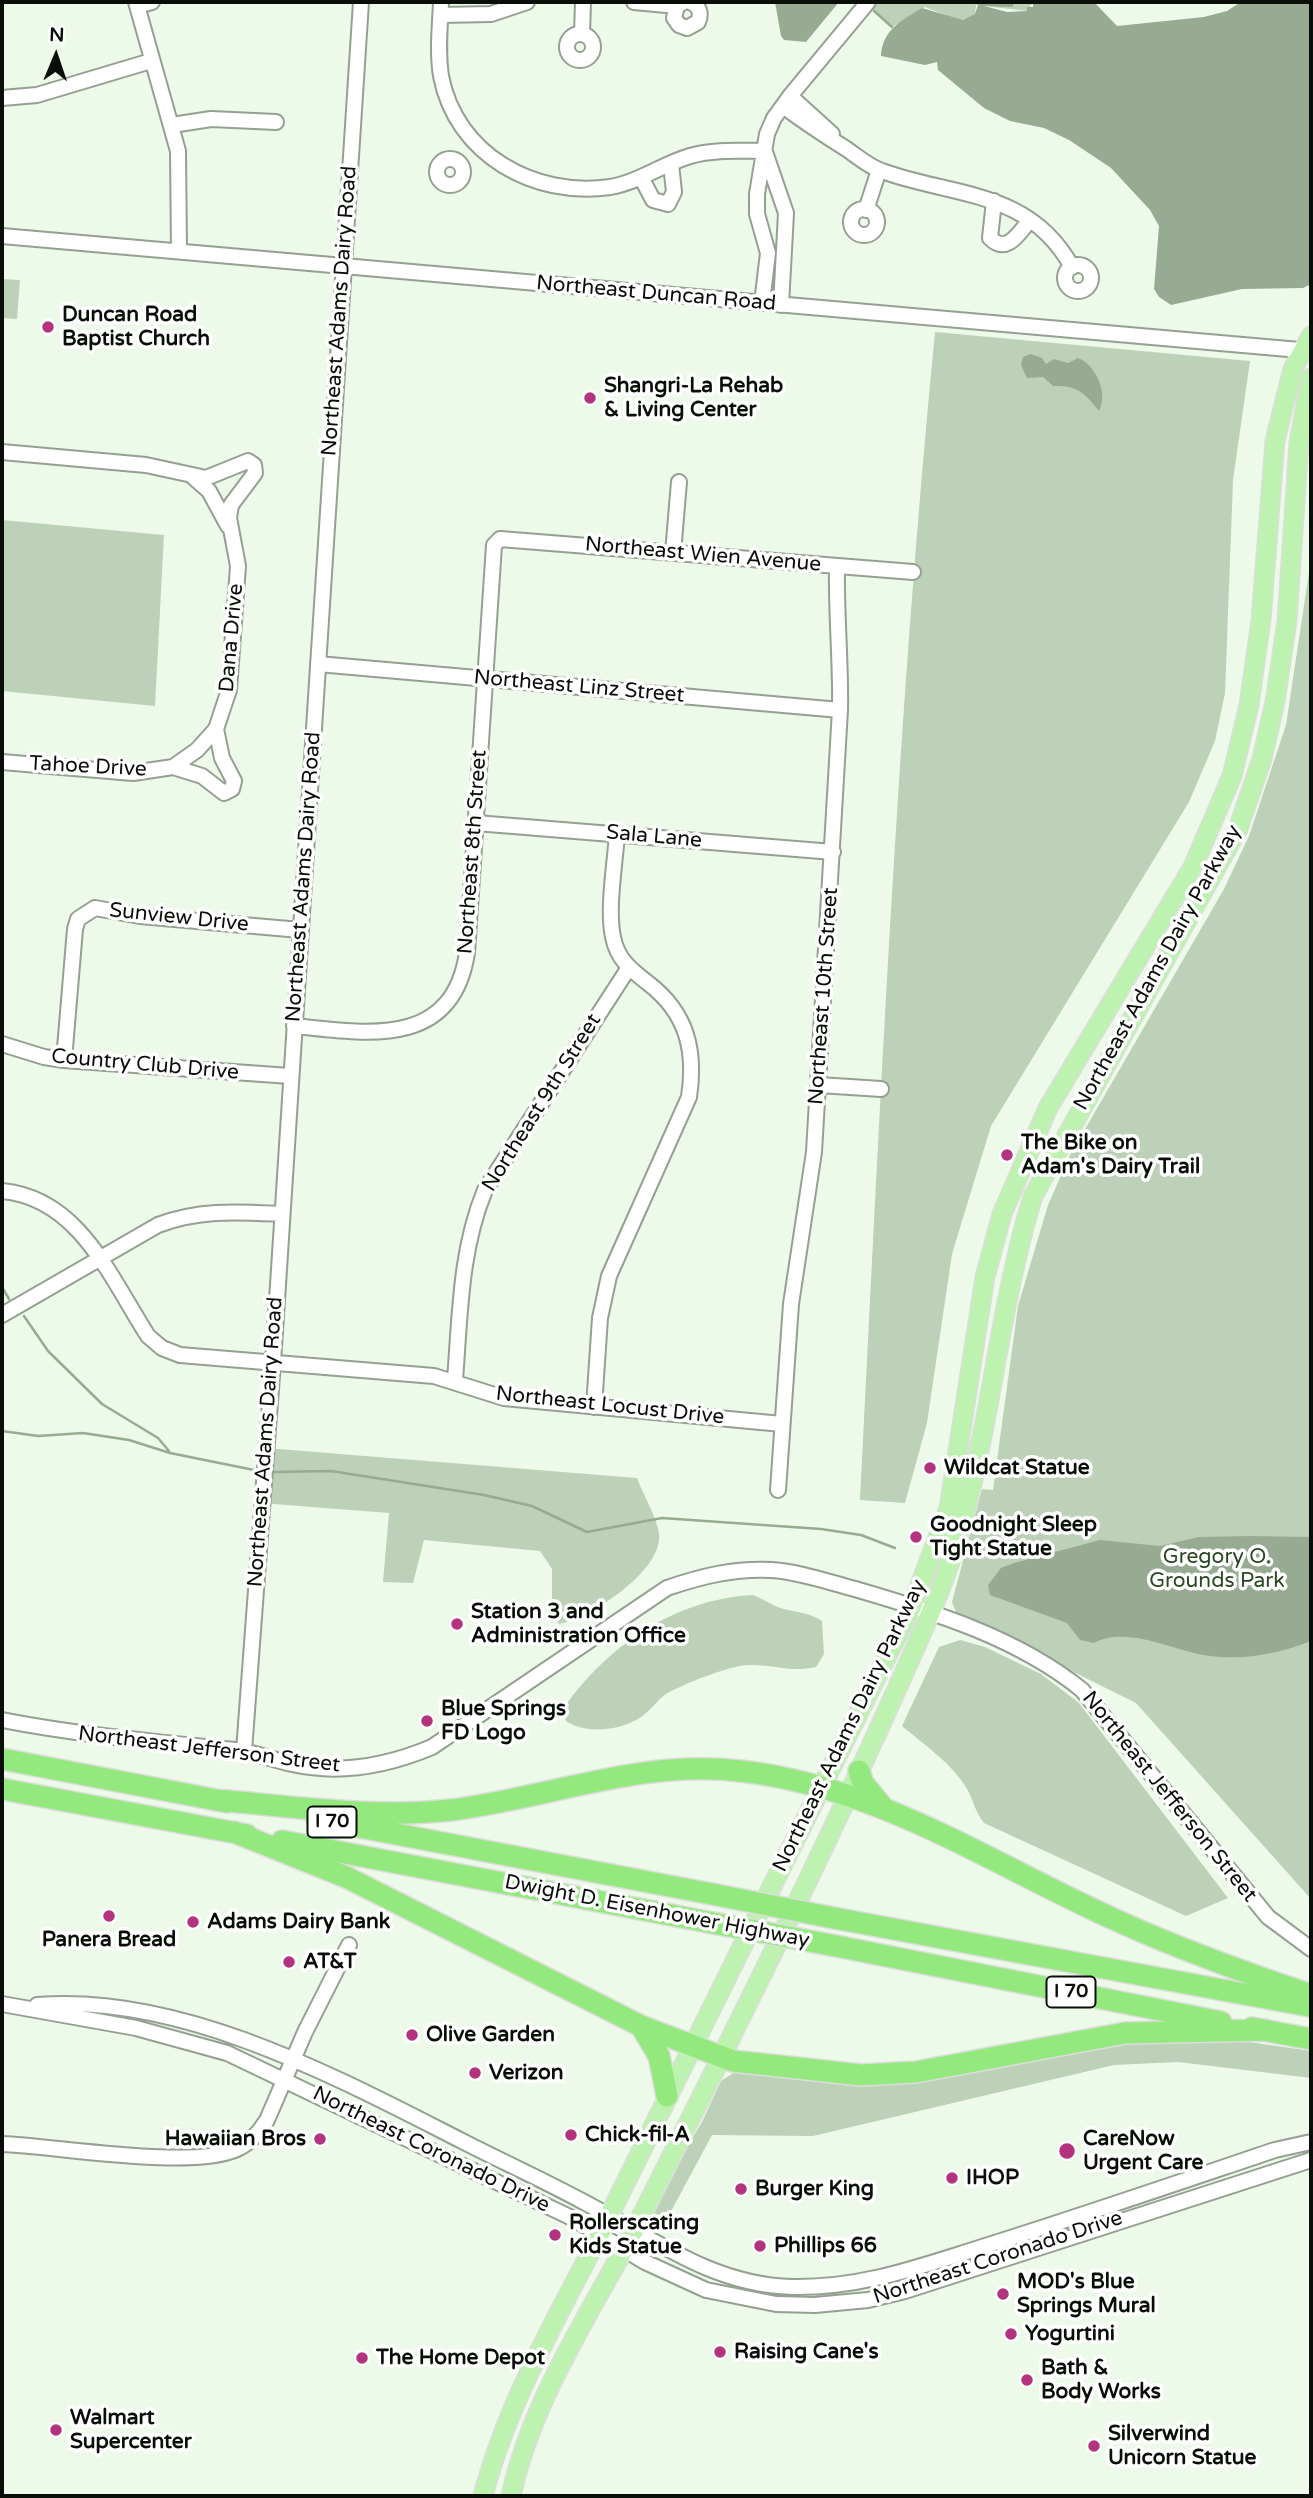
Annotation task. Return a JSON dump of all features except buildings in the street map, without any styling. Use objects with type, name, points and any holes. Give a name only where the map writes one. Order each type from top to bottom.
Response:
[{"type":"highway","name":"Dwight D. Eisenhower Highway","points":[[2,1759],[1311,2006]]},
{"type":"highway","points":[[215,1800],[374,1811],[447,1810],[520,1799],[633,1772],[699,1767],[775,1775],[881,1805],[1116,1921],[1225,1966],[1311,1995]]},
{"type":"highway","points":[[859,1771],[863,1783],[881,1805]]},
{"type":"highway","name":"Dwight D. Eisenhower Highway","points":[[2,1789],[831,1945],[1311,2039]]},
{"type":"highway","points":[[234,1832],[346,1877],[641,2026],[733,2062],[861,2075],[902,2073],[1125,2033],[1265,2031]]},
{"type":"highway","points":[[641,2026],[659,2056],[667,2096]]},
{"type":"main road","name":"Northeast Adams Dairy Parkway","points":[[483,2496],[502,2431],[519,2391],[600,2234],[912,1606],[949,1508],[985,1278],[1002,1214],[1048,1108],[1193,867],[1232,776],[1249,705],[1261,620],[1275,441],[1293,369],[1309,346]]},
{"type":"main road","name":"Northeast Adams Dairy Parkway","points":[[511,2496],[532,2430],[554,2379],[633,2232],[721,2057],[859,1771],[931,1613],[959,1544],[987,1416],[1013,1260],[1033,1196],[1238,829],[1262,759],[1275,702],[1287,621],[1299,442],[1311,378]]},
{"type":"street","points":[[152,2],[136,4],[172,125],[180,175],[179,251]]},
{"type":"street","name":"Northeast Adams Dairy Road","points":[[244,1751],[273,1362],[361,2]]},
{"type":"street","points":[[527,2],[491,13],[441,9],[438,52],[442,80],[458,120],[478,146],[499,163],[539,183],[592,189],[615,186],[671,163],[703,154],[764,151]]},
{"type":"street","points":[[582,34],[583,2]]},
{"type":"street","points":[[634,2],[684,3]]},
{"type":"street","points":[[762,303],[768,253],[757,204],[767,134],[787,101],[868,2]]},
{"type":"street","points":[[2,98],[37,95],[151,61]]},
{"type":"street","points":[[787,101],[845,148],[878,170],[935,187],[976,194],[1030,220],[1059,248],[1072,267]]},
{"type":"street","points":[[172,125],[211,119],[276,122]]},
{"type":"street","points":[[460,164],[478,146]]},
{"type":"street","points":[[764,151],[786,213],[781,305]]},
{"type":"street","points":[[641,177],[653,200],[668,204],[673,200],[674,191],[671,163]]},
{"type":"street","points":[[866,210],[878,170]]},
{"type":"street","points":[[994,201],[990,238],[994,242],[1002,245],[1010,243],[1030,220]]},
{"type":"street","name":"Northeast Duncan Road","points":[[2,236],[781,305],[1309,346]]},
{"type":"street","points":[[2,452],[146,465],[192,476]]},
{"type":"street","name":"Dana Drive","points":[[192,476],[206,478],[218,475],[248,461],[254,466],[255,473],[231,505],[231,534],[237,566],[231,674],[225,709],[216,729]]},
{"type":"street","name":"Dana Drive","points":[[192,476],[209,491],[221,509],[231,534]]},
{"type":"street","points":[[673,553],[679,482]]},
{"type":"street","name":"Northeast Wien Avenue","points":[[499,537],[913,572]]},
{"type":"street","name":"Northeast 8th Street","points":[[294,1026],[378,1034],[416,1024],[439,1009],[455,989],[465,967],[494,545],[499,537]]},
{"type":"street","name":"Northeast 10th Street","points":[[778,1490],[791,1304],[814,1152],[819,1085],[841,710],[835,620],[837,566]]},
{"type":"street","name":"Northeast Linz Street","points":[[318,664],[841,710]]},
{"type":"street","name":"Tahoe Drive","points":[[173,767],[197,750],[216,729]]},
{"type":"street","name":"Tahoe Drive","points":[[2,762],[133,773],[173,767],[202,776],[224,793],[232,789],[233,779],[216,743],[216,729]]},
{"type":"street","name":"Sala Lane","points":[[476,823],[832,852]]},
{"type":"street","points":[[594,1406],[600,1318],[606,1288],[689,1097],[692,1075],[692,1052],[683,1021],[661,993],[628,969],[613,937],[618,834]]},
{"type":"street","name":"Sunview Drive","points":[[64,1060],[75,929],[78,919],[85,912],[95,908],[140,916],[300,930]]},
{"type":"street","name":"Northeast 9th Street","points":[[455,1380],[464,1260],[480,1201],[497,1169],[628,969]]},
{"type":"street","name":"Country Club Drive","points":[[2,1044],[64,1060],[290,1076]]},
{"type":"street","points":[[819,1085],[881,1088]]},
{"type":"street","name":"Northeast Locust Drive","points":[[2,1191],[20,1192],[54,1206],[79,1229],[148,1336],[162,1348],[180,1354],[455,1380],[504,1398],[782,1424]]},
{"type":"street","points":[[2,1315],[158,1225],[183,1216],[210,1211],[282,1214]]},
{"type":"street","name":"Northeast Jefferson Street","points":[[2,1720],[70,1733],[244,1751],[294,1764],[331,1769],[368,1767],[402,1760],[432,1747],[667,1588],[701,1576],[736,1570],[774,1570],[820,1579],[912,1606],[961,1623],[1053,1666],[1082,1690],[1268,1917],[1311,1949]]},
{"type":"street","points":[[2,2144],[168,2157],[222,2154],[236,2150],[259,2132],[349,1945]]},
{"type":"street","name":"Northeast Coronado Drive","points":[[25,2006],[72,2002],[160,2016],[231,2037],[293,2061],[426,2122],[715,2273],[750,2283],[791,2287],[874,2281],[1019,2236],[1275,2150],[1311,2142]]},
{"type":"street","name":"Northeast Coronado Drive","points":[[2,2004],[25,2006],[200,2044],[285,2079],[600,2234],[671,2275],[738,2298],[789,2305],[849,2303],[905,2291],[1311,2160]]},
{"type":"green space","points":[[1033,2],[1027,11],[976,5],[975,14],[970,19],[958,20],[925,7],[892,27],[866,4]]},
{"type":"green space","points":[[2,279],[20,280],[17,319],[2,318]]},
{"type":"green space","points":[[935,332],[1250,361],[1233,480],[1225,693],[1215,741],[1189,802],[991,1126],[952,1254],[927,1423],[905,1503],[860,1500],[900,769]]},
{"type":"green space","points":[[2,520],[164,535],[155,706],[2,691]]},
{"type":"green space","name":"Gregory O. Grounds Park","points":[[1311,559],[1311,1899],[1136,1703],[957,1614],[952,1602],[982,1489],[993,1490],[1018,1306],[1048,1205],[1070,1155],[1224,889],[1249,836],[1286,725]]},
{"type":"green space","points":[[266,1448],[637,1478],[658,1527],[657,1548],[649,1563],[622,1591],[588,1613],[559,1624],[552,1613],[552,1569],[540,1551],[424,1540],[413,1583],[383,1582],[389,1513],[261,1503]]},
{"type":"green space","points":[[753,1595],[780,1608],[808,1614],[822,1621],[824,1654],[816,1667],[798,1669],[739,1666],[674,1690],[662,1697],[642,1716],[621,1726],[592,1729],[566,1721],[563,1709],[581,1686],[600,1665],[645,1630],[670,1616],[697,1606],[724,1598]]},
{"type":"green space","points":[[960,1640],[985,1647],[1041,1674],[1079,1703],[1228,1898],[1186,1916],[984,1823],[967,1789],[954,1771],[902,1726],[939,1647]]},
{"type":"green space","points":[[1178,2038],[1242,2041],[1311,2051],[1311,2078],[1178,2062],[1114,2065],[813,2136],[712,2135],[661,2230],[654,2211],[672,2171],[701,2124],[721,2081],[738,2070],[808,2078],[1078,2046]]},
{"type":"shaded area","points":[[775,2],[839,2],[806,42],[784,40]]},
{"type":"shaded area","points":[[979,2],[1013,2],[1013,7],[984,6],[1007,12],[1027,11],[1027,7],[1033,7],[1033,2],[1094,2],[1117,26],[1204,17],[1227,11],[1241,2],[1311,2],[1311,284],[1303,288],[1242,289],[1171,305],[1159,297],[1154,289],[1159,226],[1150,210],[1111,168],[1069,140],[1044,128],[1010,121],[984,108],[938,70],[937,62],[925,65],[881,56],[885,39],[894,27],[922,8],[963,20],[975,14]]},
{"type":"shaded area","points":[[1031,354],[1042,358],[1046,364],[1054,359],[1068,363],[1078,358],[1090,366],[1101,388],[1102,404],[1099,411],[1085,395],[1074,389],[1053,386],[1043,377],[1027,378],[1021,365],[1023,357]]},
{"type":"shaded area","points":[[1199,1537],[1311,1537],[1311,1641],[1274,1653],[1237,1657],[1196,1654],[1137,1638],[1108,1638],[1094,1643],[1080,1640],[1067,1623],[990,1595],[988,1585],[1001,1568],[1100,1540],[1160,1546]]},
{"type":"waterway","points":[[874,11],[892,27]]},
{"type":"waterway","points":[[2,1287],[9,1299]]},
{"type":"waterway","points":[[24,1316],[48,1351],[102,1404],[158,1438],[169,1451]]},
{"type":"waterway","points":[[2,1431],[38,1436],[83,1433],[129,1440],[170,1453],[259,1471]]},
{"type":"waterway","points":[[273,1472],[331,1471],[484,1495],[532,1506],[587,1532],[662,1518],[821,1529],[861,1535],[895,1548]]},
{"type":"place","name":"Duncan Road Baptist Church","points":[[48,327]]},
{"type":"place","name":"Shangri-La Rehab & Living Center","points":[[590,398]]},
{"type":"place","name":"The Bike on Adam's Dairy Trail","points":[[1007,1155]]},
{"type":"place","name":"Wildcat Statue","points":[[930,1468]]},
{"type":"place","name":"Goodnight Sleep Tight Statue","points":[[916,1537]]},
{"type":"place","name":"Station 3 and Administration Office","points":[[457,1624]]},
{"type":"place","name":"Blue Springs FD Logo","points":[[427,1721]]},
{"type":"place","name":"Panera Bread","points":[[109,1916]]},
{"type":"place","name":"Adams Dairy Bank","points":[[193,1922]]},
{"type":"place","name":"AT&T","points":[[289,1962]]},
{"type":"place","name":"Olive Garden","points":[[412,2035]]},
{"type":"place","name":"Verizon","points":[[475,2073]]},
{"type":"place","name":"Chick-fil-A","points":[[571,2135]]},
{"type":"place","name":"Hawaiian Bros","points":[[320,2139]]},
{"type":"place","name":"CareNow Urgent Care","points":[[1067,2151]]},
{"type":"place","name":"IHOP","points":[[952,2178]]},
{"type":"place","name":"Burger King","points":[[741,2189]]},
{"type":"place","name":"Rollerscating Kids Statue","points":[[555,2235]]},
{"type":"place","name":"Phillips 66","points":[[760,2246]]},
{"type":"place","name":"MOD's Blue Springs Mural","points":[[1003,2294]]},
{"type":"place","name":"Yogurtini","points":[[1011,2334]]},
{"type":"place","name":"Raising Cane's","points":[[720,2352]]},
{"type":"place","name":"The Home Depot","points":[[362,2358]]},
{"type":"place","name":"Bath & Body Works","points":[[1027,2380]]},
{"type":"place","name":"Walmart Supercenter","points":[[56,2430]]},
{"type":"place","name":"Silverwind Unicorn Statue","points":[[1094,2446]]}]
